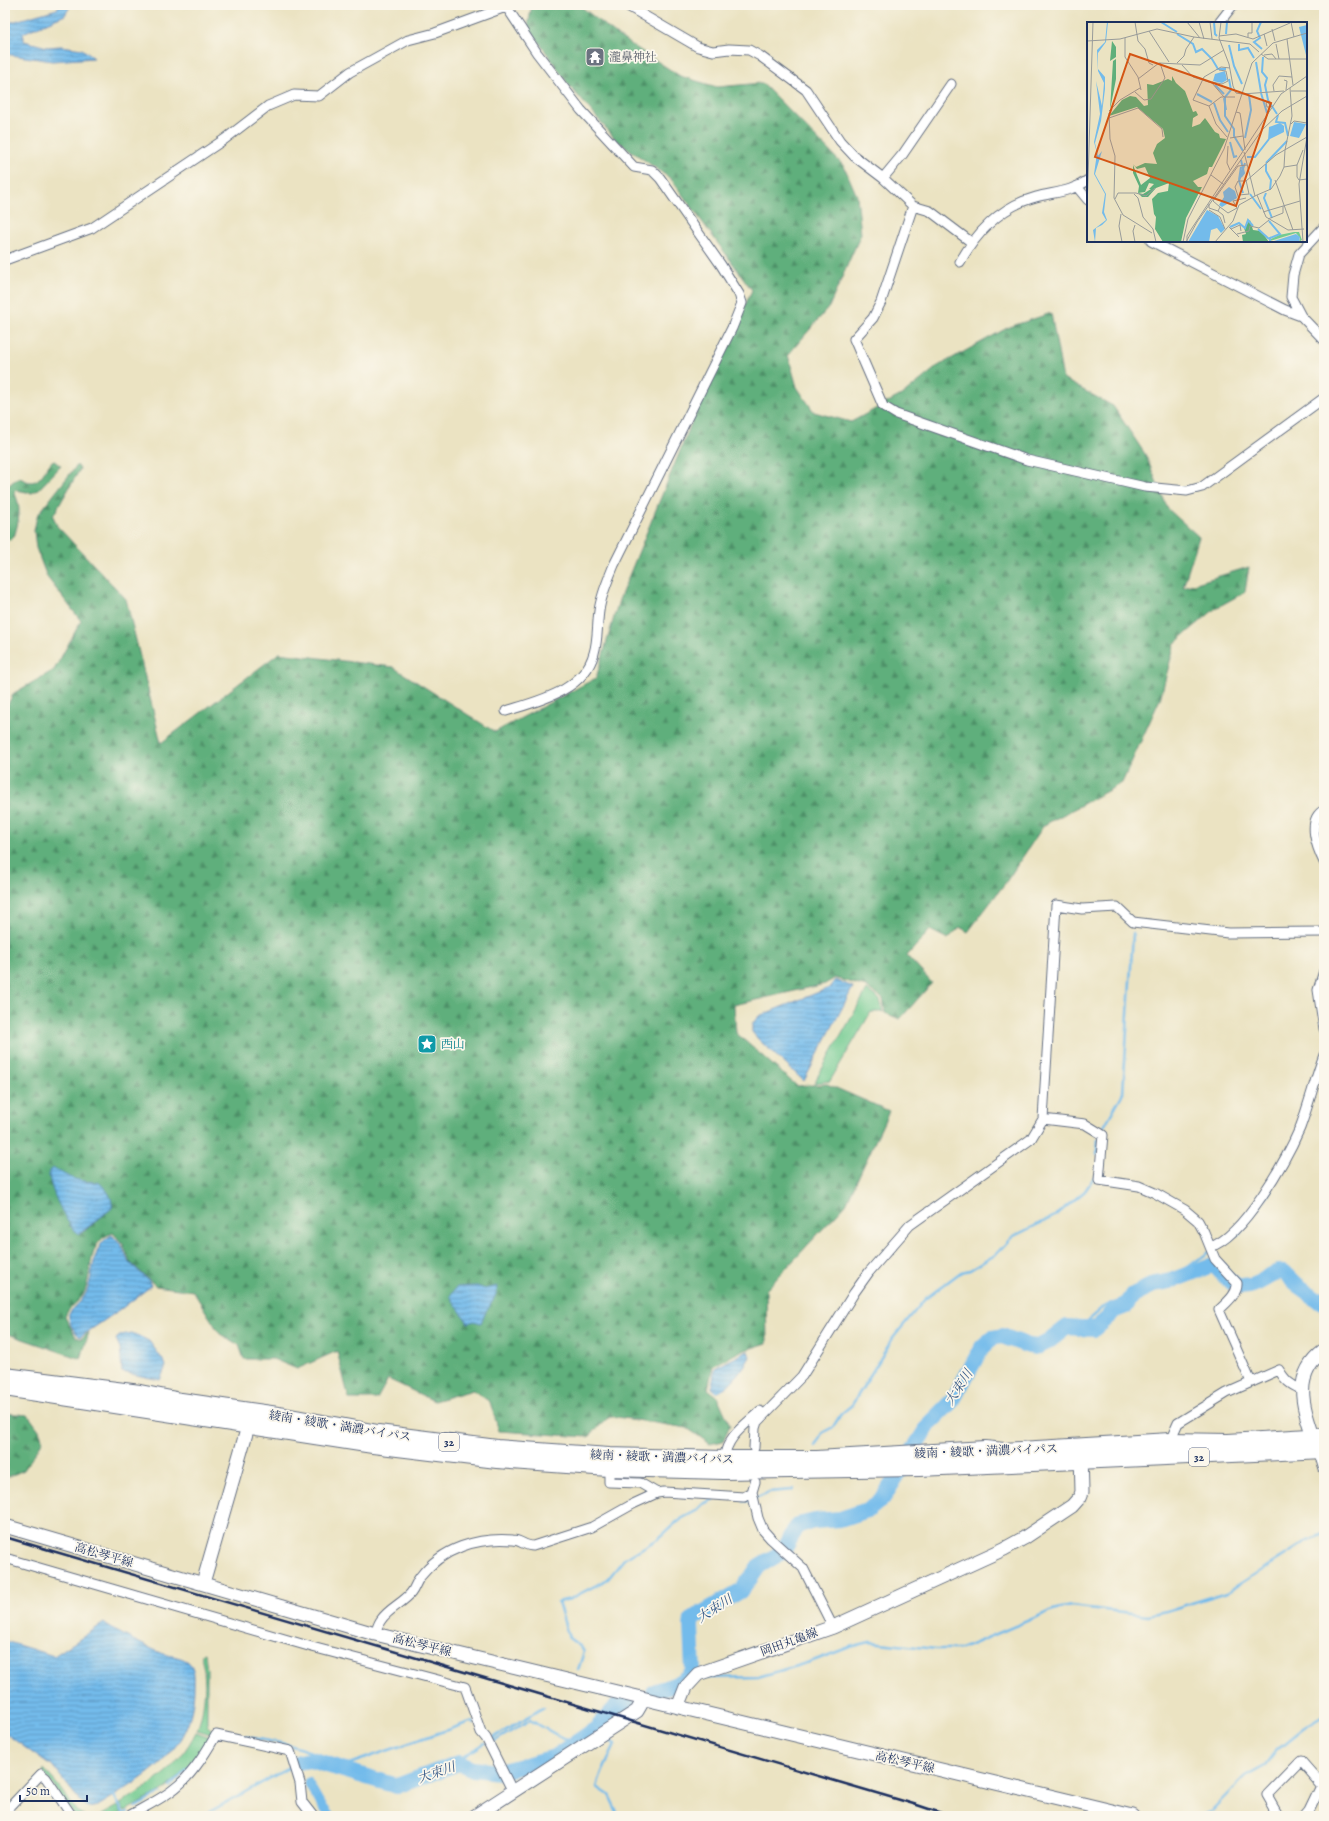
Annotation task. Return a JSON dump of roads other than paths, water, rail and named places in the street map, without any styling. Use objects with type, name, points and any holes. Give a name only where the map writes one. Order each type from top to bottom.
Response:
[{"type":"highway","name":"綾南・綾歌・満濃バイパス","points":[[5,1376],[140,1393],[250,1419],[373,1445],[497,1460],[609,1468],[724,1471],[893,1461]]},
{"type":"highway","name":"綾南・綾歌・満濃バイパス","points":[[5,1388],[250,1419],[285,1416],[378,1433],[497,1448],[609,1456],[922,1461],[985,1449],[1081,1455],[1320,1443]]},
{"type":"highway","name":"綾南・綾歌・満濃バイパス","points":[[1081,1455],[1170,1441],[1320,1443]]},
{"type":"main road","points":[[1320,1443],[1301,1389],[1303,1378],[1317,1357],[1324,1351]]},
{"type":"main road","points":[[203,1583],[250,1419]]},
{"type":"main road","name":"岡田丸亀線","points":[[678,1707],[686,1687],[696,1676],[833,1626],[1024,1538],[1072,1506],[1080,1498],[1082,1492],[1081,1455]]},
{"type":"main road","name":"高松琴平線","points":[[5,1526],[375,1634],[644,1700]]},
{"type":"main road","points":[[475,1816],[637,1711],[644,1700],[678,1707]]},
{"type":"main road","name":"高松琴平線","points":[[678,1707],[1133,1816]]},
{"type":"street","points":[[626,5],[698,47],[713,51],[729,49],[749,50],[760,56],[806,90],[840,141],[854,156],[883,178],[913,206],[930,211],[971,242]]},
{"type":"street","points":[[1220,22],[1233,5]]},
{"type":"street","points":[[5,260],[92,228],[226,139],[268,106],[294,95],[319,96],[350,72],[408,40],[435,33],[509,6],[537,54],[581,110],[634,167],[652,170],[660,178],[721,265],[739,294],[742,303],[732,328],[614,565],[603,592],[599,610],[595,652],[589,666],[568,686],[550,697],[506,711]]},
{"type":"street","points":[[883,178],[903,154],[951,84]]},
{"type":"street","points":[[960,262],[971,242],[979,233],[1012,205],[1036,197],[1078,188],[1087,181]]},
{"type":"street","points":[[1078,188],[1087,199]]},
{"type":"street","points":[[913,206],[881,302],[872,318],[854,339],[884,406],[896,414],[1027,460],[1145,487],[1187,491],[1202,487],[1324,398]]},
{"type":"street","points":[[1324,227],[1299,254],[1293,274],[1291,297],[1301,316],[1324,340]]},
{"type":"street","points":[[1153,242],[1278,306],[1301,316]]},
{"type":"street","points":[[1324,810],[1317,815],[1314,821],[1315,836],[1324,862]]},
{"type":"street","points":[[754,1448],[755,1428],[757,1422],[802,1376],[854,1293],[869,1272],[910,1225],[1030,1139],[1043,1119],[1056,906],[1082,909],[1117,907],[1132,922],[1205,931],[1257,933],[1324,932]]},
{"type":"street","points":[[1324,971],[1318,990],[1324,1029]]},
{"type":"street","points":[[1211,1250],[1233,1233],[1248,1216],[1268,1185],[1300,1128],[1324,1056]]},
{"type":"street","points":[[1043,1119],[1085,1124],[1103,1135],[1100,1180],[1139,1186],[1155,1192],[1185,1210],[1198,1221],[1215,1259],[1237,1286],[1219,1310],[1252,1382]]},
{"type":"street","points":[[1170,1441],[1178,1423],[1227,1393],[1279,1370],[1284,1379],[1301,1389]]},
{"type":"street","points":[[724,1459],[726,1447],[730,1440],[766,1405],[771,1407]]},
{"type":"street","points":[[1320,1443],[1324,1470]]},
{"type":"street","points":[[609,1468],[609,1482],[640,1483],[657,1493]]},
{"type":"street","points":[[755,1482],[754,1496],[758,1518],[763,1530],[804,1568],[833,1626]]},
{"type":"street","points":[[375,1634],[381,1619],[410,1595],[420,1577],[438,1561],[454,1550],[476,1541],[491,1539],[515,1540],[528,1546],[533,1546],[592,1527],[633,1504],[657,1493],[664,1492],[744,1497],[754,1496]]},
{"type":"street","points":[[5,1558],[312,1647],[465,1687],[481,1732],[488,1741],[513,1792]]},
{"type":"street","points":[[129,1816],[140,1813],[171,1792],[190,1774],[201,1760],[216,1735],[290,1751],[300,1783],[302,1802],[313,1816]]},
{"type":"street","points":[[1279,1816],[1267,1795],[1301,1760],[1322,1784],[1310,1809],[1304,1816]]},
{"type":"street","points":[[5,1812],[41,1774],[46,1778],[72,1816]]},
{"type":"water","points":[[59,5],[71,5],[65,15],[23,33],[24,41],[47,47],[61,46],[82,49],[94,58],[52,61],[5,54],[5,24],[57,9]]},
{"type":"water","points":[[835,980],[853,987],[804,1081],[759,1040],[752,1032],[752,1024],[759,1016],[829,988]]},
{"type":"water","points":[[54,1168],[75,1179],[98,1182],[104,1187],[110,1197],[112,1208],[78,1235],[69,1223],[55,1195],[49,1171]]},
{"type":"water","points":[[112,1235],[122,1246],[128,1261],[149,1281],[151,1286],[80,1337],[72,1327],[69,1320],[69,1314],[85,1295],[96,1254],[100,1246]]},
{"type":"water","points":[[477,1286],[485,1289],[498,1286],[495,1297],[485,1313],[481,1323],[474,1321],[468,1323],[450,1296],[457,1287]]},
{"type":"water","points":[[132,1333],[149,1341],[165,1363],[166,1366],[160,1380],[122,1372],[120,1348],[116,1339],[121,1335]]},
{"type":"water","points":[[748,1351],[750,1357],[731,1383],[721,1391],[717,1392],[712,1388],[715,1368]]},
{"type":"water","points":[[104,1623],[123,1635],[152,1649],[187,1661],[193,1670],[194,1690],[191,1712],[185,1730],[175,1746],[163,1760],[149,1773],[133,1784],[98,1806],[90,1807],[86,1806],[79,1800],[51,1764],[48,1764],[5,1733],[5,1641],[54,1656]]},
{"type":"waterway","points":[[1324,817],[1321,825],[1324,848]]},
{"type":"waterway","points":[[1102,1130],[1123,1093],[1133,934]]},
{"type":"waterway","points":[[1097,1155],[1098,1139]]},
{"type":"waterway","points":[[815,1446],[822,1433],[833,1427],[841,1414],[852,1405],[893,1338],[925,1299],[961,1272],[970,1270],[995,1255],[1012,1237],[1055,1216],[1085,1191],[1095,1176]]},
{"type":"waterway","points":[[1225,1243],[1241,1232],[1271,1190]]},
{"type":"waterway","name":"大束川","points":[[1062,1331],[1064,1325],[1069,1322],[1088,1321],[1106,1305],[1120,1300],[1153,1280],[1178,1273],[1211,1251]]},
{"type":"waterway","name":"大束川","points":[[654,1692],[681,1682],[693,1671],[692,1619],[742,1590],[759,1566],[779,1554],[785,1548],[798,1525],[815,1521],[840,1519],[870,1509],[883,1498],[930,1423],[953,1400],[982,1347],[992,1338],[1002,1336],[1029,1346],[1037,1347],[1048,1342],[1067,1327],[1095,1329],[1109,1317],[1113,1311],[1126,1306],[1133,1295],[1155,1284],[1171,1281],[1209,1266],[1215,1266],[1231,1282],[1242,1287],[1256,1284],[1276,1273],[1284,1272],[1296,1284],[1320,1301],[1324,1299]]},
{"type":"waterway","points":[[743,1501],[748,1501],[769,1492],[792,1490],[793,1488]]},
{"type":"waterway","points":[[578,1670],[584,1652],[581,1647],[569,1638],[558,1602],[570,1599],[608,1579],[624,1559],[658,1539],[679,1520],[696,1511],[703,1504],[714,1499]]},
{"type":"waterway","points":[[702,1678],[758,1677],[870,1642],[936,1649],[961,1649],[1053,1610],[1071,1606],[1148,1615],[1166,1611],[1227,1592],[1309,1540],[1324,1533]]},
{"type":"waterway","name":"大束川","points":[[299,1762],[310,1760],[397,1786],[459,1763],[473,1769],[499,1772],[555,1757],[597,1728],[617,1706],[628,1703]]},
{"type":"waterway","points":[[490,1740],[544,1707]]},
{"type":"waterway","points":[[1202,1816],[1211,1811],[1245,1776],[1265,1765],[1277,1749],[1303,1728],[1324,1715]]},
{"type":"waterway","points":[[490,1740],[495,1741],[530,1720],[564,1739],[570,1739],[587,1729],[595,1733]]},
{"type":"waterway","points":[[242,1736],[286,1744],[349,1764],[473,1721],[474,1724]]},
{"type":"waterway","points":[[605,1738],[615,1744],[597,1787],[609,1795],[619,1816]]},
{"type":"waterway","name":"大束川","points":[[340,1768],[391,1783],[398,1783],[458,1760],[485,1743]]},
{"type":"waterway","points":[[310,1760],[312,1752]]},
{"type":"waterway","points":[[170,1787],[190,1766]]},
{"type":"waterway","points":[[202,1816],[292,1766]]},
{"type":"waterway","points":[[308,1782],[320,1803],[330,1816]]},
{"type":"waterway","points":[[136,1807],[161,1793]]},
{"type":"waterway","points":[[113,1794],[124,1814],[128,1812]]},
{"type":"railway","points":[[5,1537],[917,1805],[950,1816]]},
{"type":"place","name":"瀧鼻神社","points":[[595,57]]},
{"type":"place","name":"西山","points":[[427,1044]]}]
